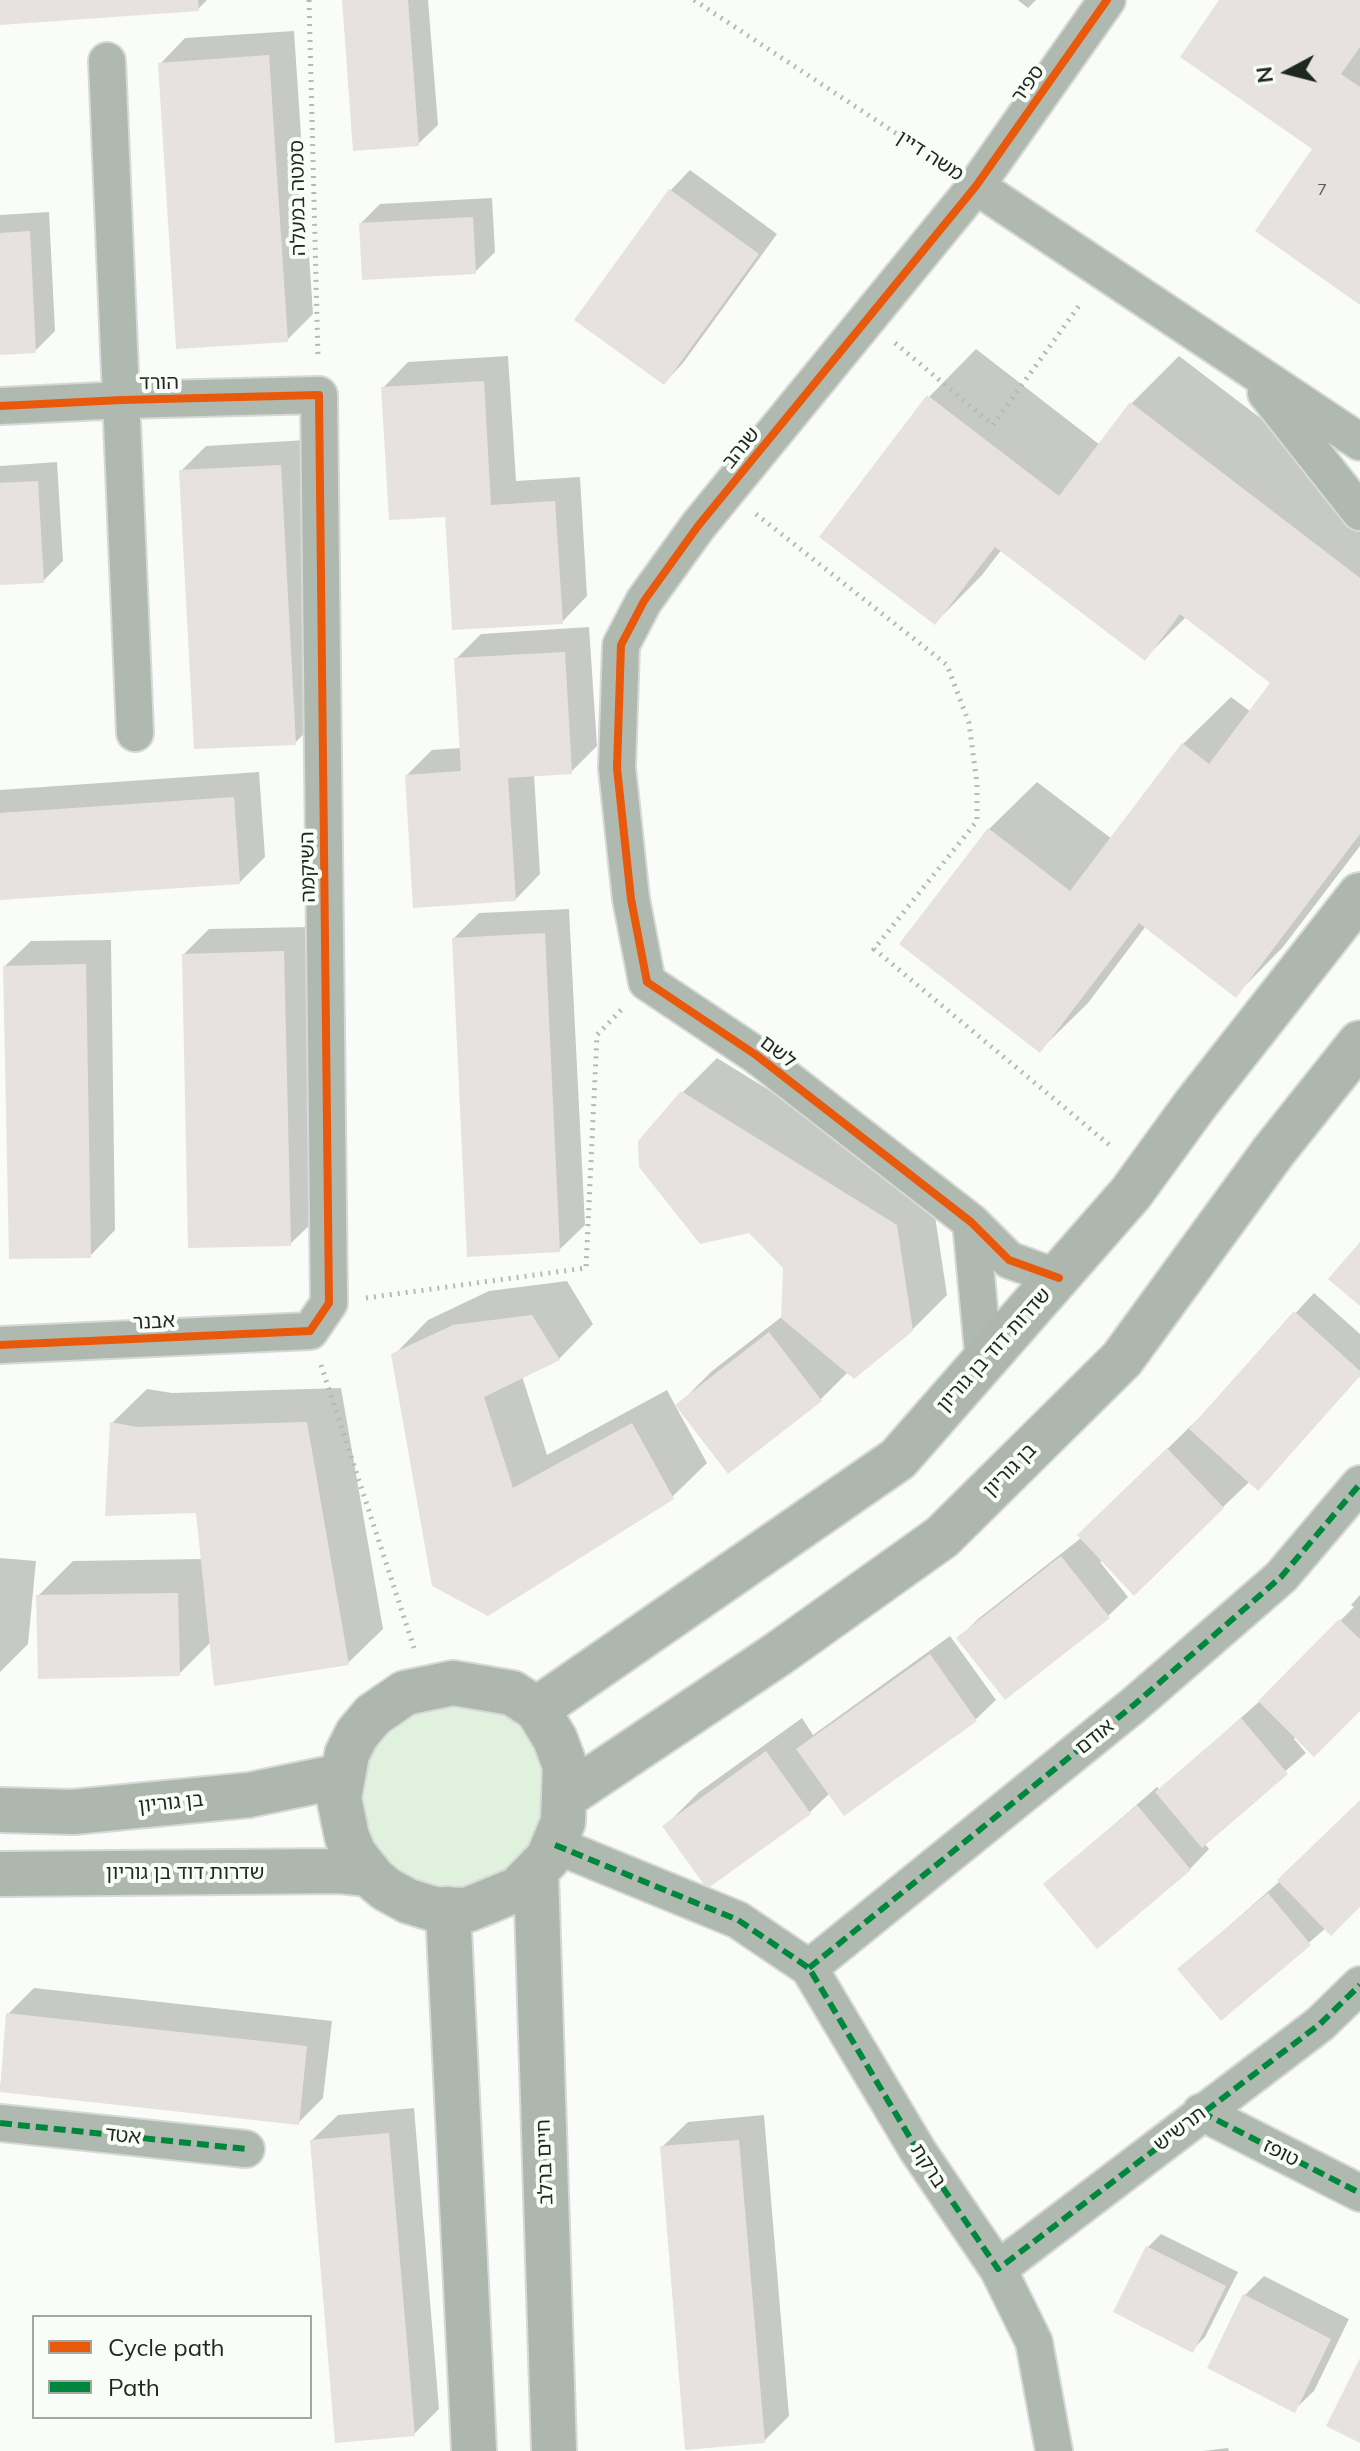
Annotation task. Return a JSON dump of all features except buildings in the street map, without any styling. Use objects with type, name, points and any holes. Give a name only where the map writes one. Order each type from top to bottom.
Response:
[{"type":"street","name":"ספיר","points":[[976,186],[1107,0]]},
{"type":"street","points":[[107,61],[135,733]]},
{"type":"street","name":"משה דיין","points":[[976,186],[1360,442]]},
{"type":"street","name":"שנהב","points":[[647,982],[631,899],[617,768],[621,645],[651,591],[727,491],[976,186]]},
{"type":"street","name":"משה דיין","points":[[1245,366],[1360,512]]},
{"type":"street","name":"הורד","points":[[0,406],[319,395]]},
{"type":"street","name":"השיקמה","points":[[319,395],[320,1317]]},
{"type":"street","name":"שדרות דוד בן גוריון","points":[[537,1709],[898,1459],[1059,1278],[1145,1174],[1195,1105],[1360,895]]},
{"type":"street","name":"לשם","points":[[647,982],[756,1055],[971,1222],[1009,1260],[1059,1278]]},
{"type":"street","name":"בן גוריון","points":[[566,1796],[778,1654],[942,1537],[1122,1359],[1273,1152],[1360,1043]]},
{"type":"street","points":[[971,1222],[984,1362]]},
{"type":"street","name":"אבנר","points":[[0,1345],[320,1317]]},
{"type":"street","name":"אודם","points":[[809,1968],[1135,1704],[1281,1577],[1360,1484]]},
{"type":"street","points":[[453,1683],[512,1693],[537,1709],[555,1739],[565,1766],[566,1796],[563,1822],[545,1859],[518,1889],[467,1910],[434,1909],[408,1901],[386,1889],[354,1854],[339,1798],[347,1754],[357,1734],[373,1715],[405,1693],[453,1683]]},
{"type":"street","name":"בן גוריון","points":[[0,1810],[73,1812],[249,1795],[341,1776]]},
{"type":"street","name":"ברקת","points":[[545,1859],[738,1920],[809,1968],[918,2151],[998,2269],[1034,2342],[1054,2451]]},
{"type":"street","name":"חיים ברלב","points":[[545,1859],[554,2451]]},
{"type":"street","name":"שדרות דוד בן גוריון","points":[[0,1874],[339,1871],[370,1874]]},
{"type":"street","points":[[448,1909],[474,2451]]},
{"type":"street","name":"תרשיש","points":[[998,2269],[1320,2024],[1360,1985]]},
{"type":"street","name":"טופז","points":[[1201,2112],[1360,2193]]},
{"type":"street","name":"אטד","points":[[0,2123],[246,2149]]},
{"type":"path","points":[[867,320],[993,425],[1105,270]]},
{"type":"path","points":[[727,491],[947,665],[969,723],[977,784],[977,821],[874,949],[1145,1174]]},
{"type":"path","points":[[427,1686],[320,1317],[586,1268],[597,1035],[647,982]]},
{"type":"green space","points":[[508,1698],[559,1767],[535,1866],[452,1904],[363,1855],[345,1795],[392,1706]]},
{"type":"marked path","points":[[809,1968],[1135,1704],[1281,1577],[1360,1484]]},
{"type":"marked path","points":[[555,1845],[738,1920],[809,1968],[918,2151],[998,2269],[1320,2024],[1360,1985]]},
{"type":"marked path","points":[[1201,2112],[1360,2193]]},
{"type":"marked path","points":[[0,2123],[246,2149]]},
{"type":"cycle path","points":[[1059,1278],[1009,1260],[971,1222],[756,1055],[647,982],[631,899],[617,768],[621,645],[644,601],[698,526],[976,186],[1107,0]]},
{"type":"cycle path","points":[[0,406],[319,395],[329,1303],[310,1331],[0,1345]]}]
